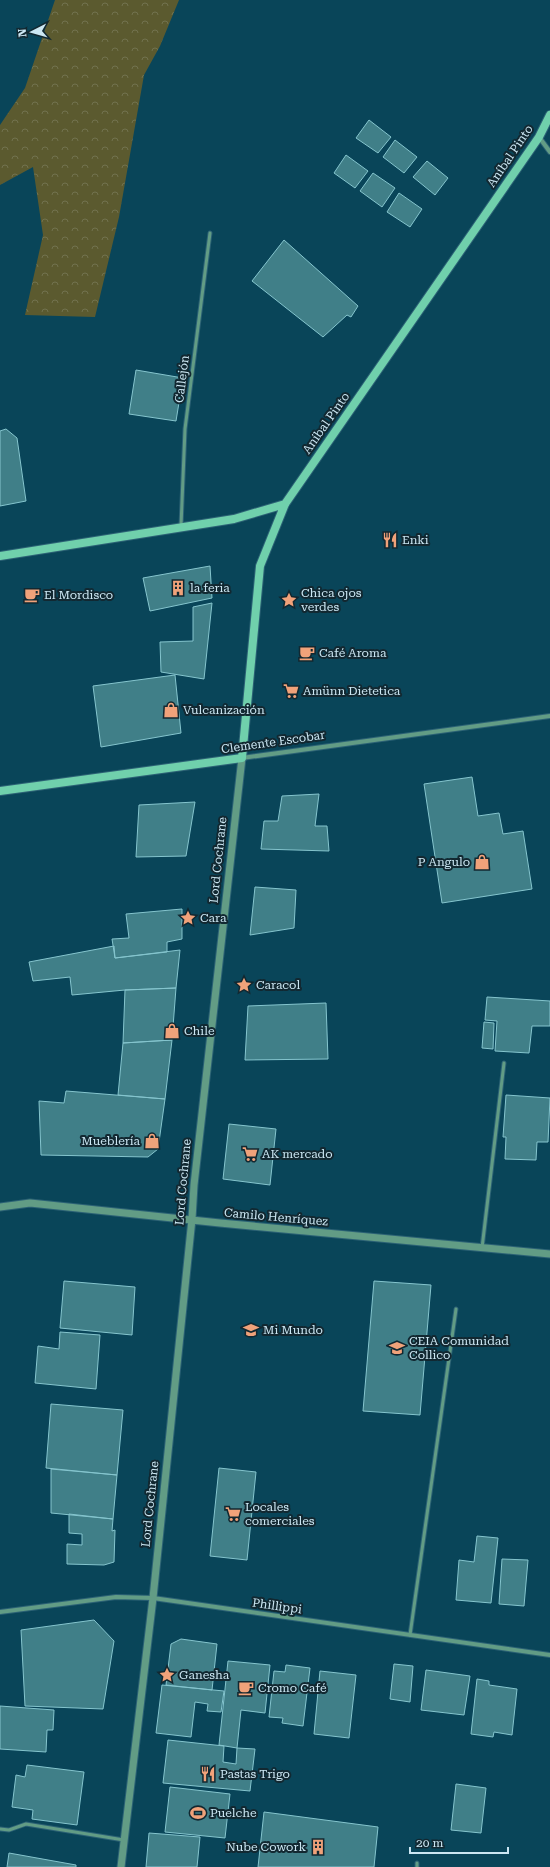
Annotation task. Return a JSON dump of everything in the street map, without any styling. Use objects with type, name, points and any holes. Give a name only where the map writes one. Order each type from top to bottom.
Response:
[{"type":"main road","name":"Aníbal Pinto","points":[[285,504],[539,137],[550,116]]},
{"type":"main road","points":[[0,556],[234,519],[285,504]]},
{"type":"main road","name":"Lord Cochrane","points":[[242,758],[260,566],[285,504]]},
{"type":"main road","name":"Clemente Escobar","points":[[0,791],[242,758]]},
{"type":"street","points":[[539,137],[550,152]]},
{"type":"street","name":"Clemente Escobar","points":[[242,758],[550,716]]},
{"type":"street","name":"Lord Cochrane","points":[[121,1867],[153,1598],[192,1219],[194,1185],[242,758]]},
{"type":"street","name":"Camilo Henríquez","points":[[0,1207],[30,1203],[550,1254]]},
{"type":"street","name":"Phillippi","points":[[0,1612],[116,1597],[153,1598],[550,1655]]},
{"type":"lane","name":"Callejón","points":[[181,528],[185,429],[210,233]]},
{"type":"lane","points":[[482,1248],[504,1063]]},
{"type":"lane","points":[[410,1635],[456,1308]]},
{"type":"lane","points":[[0,1829],[8,1830],[26,1824],[124,1840]]},
{"type":"green space","points":[[55,0],[179,0],[160,46],[144,75],[119,217],[95,317],[25,315],[43,235],[33,167],[0,185],[0,125],[25,88]]},
{"type":"building","points":[[369,120],[391,137],[378,153],[356,138]]},
{"type":"building","points":[[395,140],[417,157],[404,173],[383,157]]},
{"type":"building","points":[[346,155],[368,171],[355,188],[334,173]]},
{"type":"building","points":[[427,161],[448,178],[435,195],[413,177]]},
{"type":"building","points":[[373,173],[395,188],[382,207],[360,191]]},
{"type":"building","points":[[399,193],[422,209],[410,227],[387,212]]},
{"type":"building","points":[[284,240],[358,306],[351,317],[347,315],[323,337],[252,281]]},
{"type":"building","points":[[136,370],[183,378],[176,421],[129,414]]},
{"type":"building","points":[[6,429],[17,438],[26,501],[0,506],[0,431]]},
{"type":"building","name":"la feria","points":[[210,566],[212,598],[150,611],[143,578]]},
{"type":"building","points":[[212,603],[204,679],[161,672],[160,642],[193,641],[193,607]]},
{"type":"building","points":[[175,675],[181,733],[101,747],[93,686]]},
{"type":"building","name":"P Angulo","points":[[472,777],[478,816],[499,813],[503,834],[523,831],[532,889],[442,903],[424,784]]},
{"type":"building","points":[[319,794],[315,826],[327,826],[329,851],[261,849],[264,821],[278,821],[282,796]]},
{"type":"building","points":[[195,802],[186,856],[136,857],[139,805]]},
{"type":"building","points":[[255,887],[296,890],[294,928],[250,935]]},
{"type":"building","points":[[182,909],[182,939],[167,942],[167,952],[115,958],[112,939],[129,938],[126,914]]},
{"type":"building","points":[[114,946],[115,958],[180,950],[176,988],[125,990],[72,995],[70,977],[33,981],[29,962]]},
{"type":"building","points":[[176,988],[172,1040],[123,1043],[125,990]]},
{"type":"building","points":[[487,997],[550,1001],[550,1026],[532,1026],[529,1053],[495,1051],[497,1021],[485,1020]]},
{"type":"building","points":[[326,1003],[328,1059],[245,1060],[248,1006]]},
{"type":"building","points":[[484,1022],[494,1023],[493,1049],[482,1048]]},
{"type":"building","points":[[172,1040],[165,1099],[118,1095],[123,1043]]},
{"type":"building","points":[[66,1091],[165,1099],[158,1149],[148,1157],[41,1155],[39,1101],[64,1103]]},
{"type":"building","points":[[506,1095],[550,1098],[548,1142],[537,1142],[536,1160],[505,1159],[506,1137],[503,1137]]},
{"type":"building","name":"AK mercado","points":[[229,1124],[276,1129],[270,1185],[223,1179]]},
{"type":"building","points":[[64,1281],[135,1287],[132,1335],[60,1328]]},
{"type":"building","name":"CEIA Comunidad Collico","points":[[374,1281],[431,1285],[420,1415],[363,1411]]},
{"type":"building","points":[[60,1332],[100,1335],[96,1389],[35,1383],[38,1346],[59,1349]]},
{"type":"building","points":[[51,1404],[123,1410],[117,1475],[46,1468]]},
{"type":"building","name":"Locales comerciales","points":[[219,1468],[256,1472],[247,1560],[210,1556]]},
{"type":"building","points":[[51,1469],[117,1475],[113,1519],[51,1513]]},
{"type":"building","points":[[69,1514],[113,1519],[112,1531],[115,1530],[114,1562],[104,1565],[67,1564],[67,1544],[82,1545],[82,1534],[69,1533]]},
{"type":"building","points":[[477,1536],[498,1538],[491,1603],[456,1600],[459,1560],[474,1562]]},
{"type":"building","points":[[502,1559],[528,1560],[524,1606],[499,1604]]},
{"type":"building","points":[[94,1620],[114,1641],[103,1709],[25,1706],[21,1630]]},
{"type":"building","points":[[181,1639],[217,1644],[212,1690],[166,1685],[171,1644]]},
{"type":"building","name":"Cromo Café","points":[[228,1661],[270,1665],[265,1713],[241,1710],[237,1748],[219,1745]]},
{"type":"building","points":[[394,1664],[413,1666],[410,1702],[390,1699]]},
{"type":"building","points":[[286,1665],[310,1668],[303,1726],[282,1723],[283,1718],[269,1717],[274,1671],[285,1672]]},
{"type":"building","points":[[426,1670],[470,1676],[464,1715],[421,1710]]},
{"type":"building","points":[[320,1671],[356,1675],[349,1738],[314,1734]]},
{"type":"building","points":[[477,1679],[489,1681],[489,1685],[517,1689],[512,1735],[494,1732],[493,1737],[471,1734]]},
{"type":"building","points":[[162,1685],[224,1691],[221,1712],[207,1711],[208,1704],[195,1702],[191,1737],[156,1733]]},
{"type":"building","points":[[0,1706],[54,1710],[53,1730],[47,1730],[46,1752],[0,1749]]},
{"type":"building","name":"Pastas Trigo","points":[[168,1740],[224,1746],[223,1762],[236,1764],[237,1748],[255,1749],[250,1791],[163,1783]]},
{"type":"building","points":[[27,1765],[84,1772],[77,1825],[32,1819],[33,1810],[12,1807],[16,1775],[25,1777]]},
{"type":"building","points":[[456,1784],[486,1788],[481,1833],[451,1830]]},
{"type":"building","name":"Puelche","points":[[170,1787],[230,1794],[225,1838],[165,1832]]},
{"type":"building","name":"Nube Cowork","points":[[264,1812],[378,1827],[374,1867],[258,1867]]},
{"type":"building","points":[[149,1833],[200,1837],[197,1867],[146,1867]]},
{"type":"building","points":[[9,1853],[76,1865],[76,1867],[7,1867]]},
{"type":"place","name":"Enki","points":[[390,540]]},
{"type":"place","name":"la feria","points":[[178,588]]},
{"type":"place","name":"El Mordisco","points":[[32,595]]},
{"type":"place","name":"Chica ojos verdes","points":[[289,600]]},
{"type":"place","name":"Café Aroma","points":[[307,653]]},
{"type":"place","name":"Amünn Dietetica","points":[[291,691]]},
{"type":"place","name":"Vulcanización","points":[[171,710]]},
{"type":"place","name":"P Angulo","points":[[482,862]]},
{"type":"place","name":"Cara","points":[[188,918]]},
{"type":"place","name":"Caracol","points":[[244,985]]},
{"type":"place","name":"Chile","points":[[172,1031]]},
{"type":"place","name":"Mueblería","points":[[152,1141]]},
{"type":"place","name":"AK mercado","points":[[250,1154]]},
{"type":"place","name":"Mi Mundo","points":[[251,1330]]},
{"type":"place","name":"CEIA Comunidad Collico","points":[[397,1348]]},
{"type":"place","name":"Locales comerciales","points":[[233,1514]]},
{"type":"place","name":"Ganesha","points":[[167,1675]]},
{"type":"place","name":"Cromo Café","points":[[246,1688]]},
{"type":"place","name":"Pastas Trigo","points":[[208,1774]]},
{"type":"place","name":"Puelche","points":[[198,1813]]},
{"type":"place","name":"Nube Cowork","points":[[318,1847]]}]
